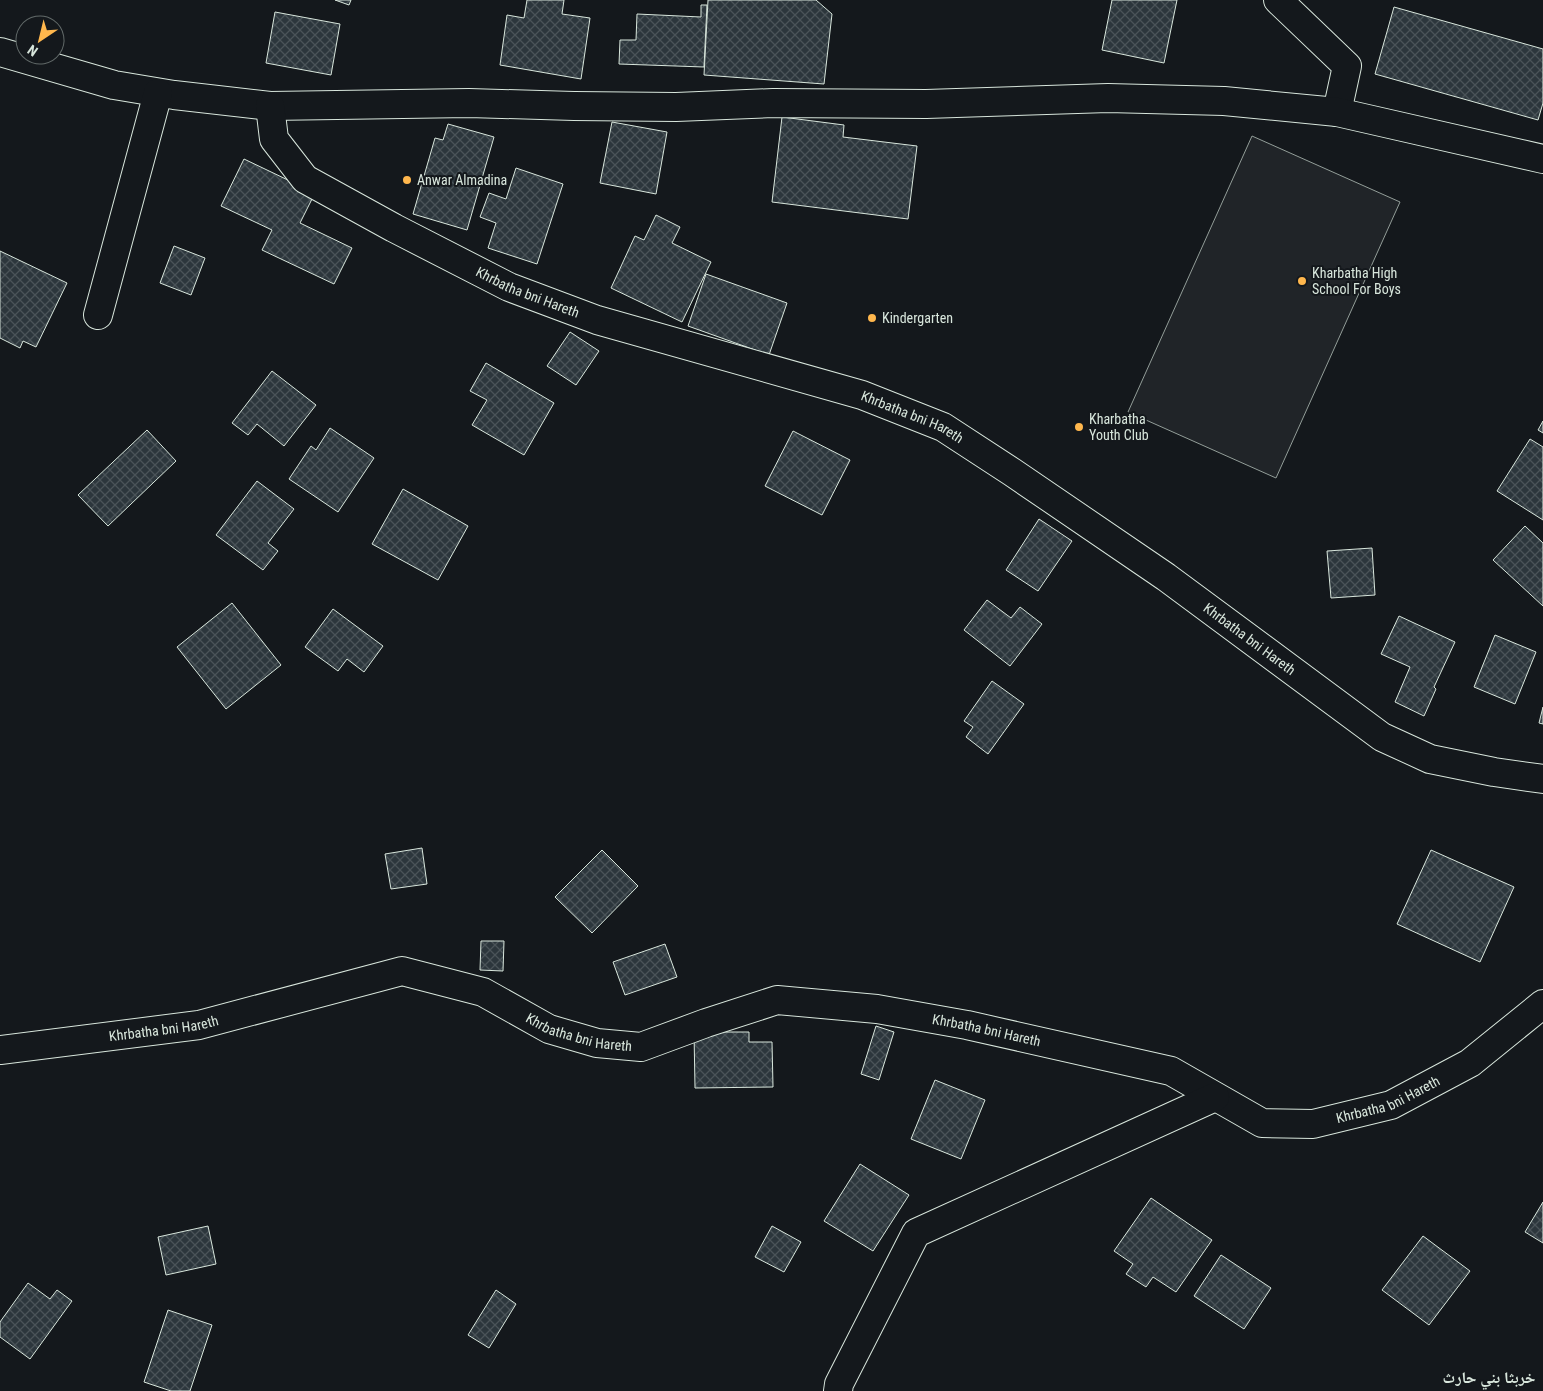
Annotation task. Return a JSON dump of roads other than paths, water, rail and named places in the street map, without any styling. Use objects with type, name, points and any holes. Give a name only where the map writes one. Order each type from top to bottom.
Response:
[{"type":"street","points":[[1278,0],[1347,66],[1337,112]]},
{"type":"street","points":[[0,52],[114,85],[158,93],[270,106],[469,103],[676,107],[773,103],[926,104],[1108,98],[1224,101],[1337,112],[1543,159]]},
{"type":"street","points":[[98,315],[158,93]]},
{"type":"street","name":"Khrbatha bni Hareth","points":[[270,106],[274,139],[305,179],[394,228],[509,287],[597,320],[862,395],[943,427],[1166,576],[1382,737],[1430,759],[1494,772],[1543,779]]},
{"type":"street","name":"Khrbatha bni Hareth","points":[[0,1050],[199,1025],[402,971],[483,992],[549,1029],[597,1043],[641,1047],[777,1000],[877,1010],[967,1026],[1170,1071],[1262,1123],[1313,1124],[1391,1105],[1470,1063],[1543,1004]]},
{"type":"street","points":[[838,1391],[839,1384],[916,1233],[1215,1097]]},
{"type":"place","name":"Anwar Almadina","points":[[407,180]]},
{"type":"place","name":"Kharbatha High School For Boys","points":[[1302,281]]},
{"type":"place","name":"Kindergarten","points":[[872,318]]},
{"type":"place","name":"Kharbatha Youth Club","points":[[1079,427]]},
{"type":"district","name":"خربثا بني حارث","points":[[1489,1377]]}]
